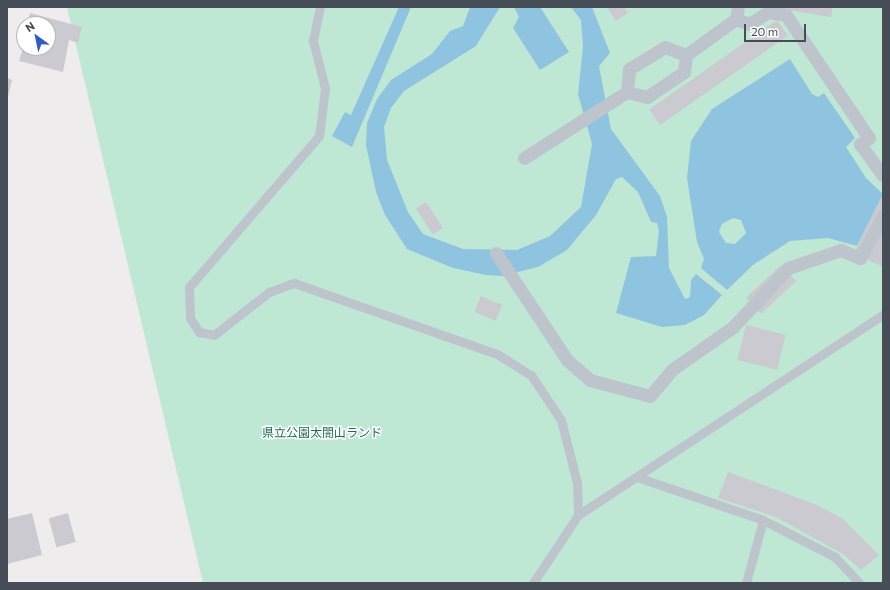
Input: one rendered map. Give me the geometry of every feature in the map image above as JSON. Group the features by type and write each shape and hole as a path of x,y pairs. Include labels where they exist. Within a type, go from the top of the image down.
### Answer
{"street":[{"path":"524,158 627,92 647,97 684,72 686,55 737,13 749,24 768,12 786,15 869,138 860,144 883,176"},
{"path":"627,92 629,69 665,47 686,55"},
{"path":"496,253 567,360 590,380 650,396 673,370 733,327 788,268 841,250 860,258 883,216"}],"lane":[{"path":"320,7 313,41 325,88 319,136 189,287 190,318 199,332 214,335 269,292 294,283 497,354 531,375 561,420 577,483 578,516"},
{"path":"533,583 541,579 578,516 883,315"},
{"path":"637,477 764,520 835,557 859,583"},
{"path":"746,583 764,520"}],"green space":[{"name":"県立公園太閤山ランド","path":"67,7 883,7 883,583 203,583"}],"water":[{"path":"399,7 411,7 352,147 332,136 345,112 351,115"},
{"path":"470,7 500,7 476,46 404,91 391,108 384,127 387,160 408,212 423,234 463,249 517,250 550,236 581,207 592,144 578,94 583,46 581,20 571,7 592,7 610,53 599,66 611,129 660,196 667,217 669,268 685,299 690,297 691,280 696,274 722,295 704,315 685,325 662,327 616,313 631,257 656,256 659,231 657,223 651,222 638,192 622,177 616,179 596,215 567,250 538,267 502,276 486,275 453,268 407,249 385,215 376,192 366,145 367,123 377,99 391,80 432,54 450,31 463,26"},
{"path":"514,7 540,7 569,52 540,70 513,28 519,17"},
{"path":"790,59 812,94 818,97 824,93 855,138 846,147 866,178 883,194 857,246 828,238 790,241 753,265 727,290 701,268 704,259 697,242 687,178 691,141 712,109","holes":["733,218 741,220 746,233 735,244 726,243 719,232 722,224"]}],"building":[{"path":"607,7 624,7 628,13 616,21"},
{"path":"768,7 833,7 831,17"},
{"path":"30,13 41,16 29,16"},
{"path":"56,20 82,27 78,43 69,40 63,72 19,61 21,56 56,56"},
{"path":"777,20 788,36 660,125 649,109"},
{"path":"7,78 12,80 8,97 7,96"},
{"path":"883,194 883,267 854,253"},
{"path":"426,202 443,228 433,235 416,209"},
{"path":"781,265 796,281 761,314 746,298"},
{"path":"481,296 502,305 496,321 474,312"},
{"path":"746,325 786,335 777,370 737,360"},
{"path":"728,472 817,505 843,519 879,555 861,570 843,554 776,517 718,498"},
{"path":"32,513 42,555 7,564 7,519"},
{"path":"68,513 76,542 56,547 49,518"}]}
